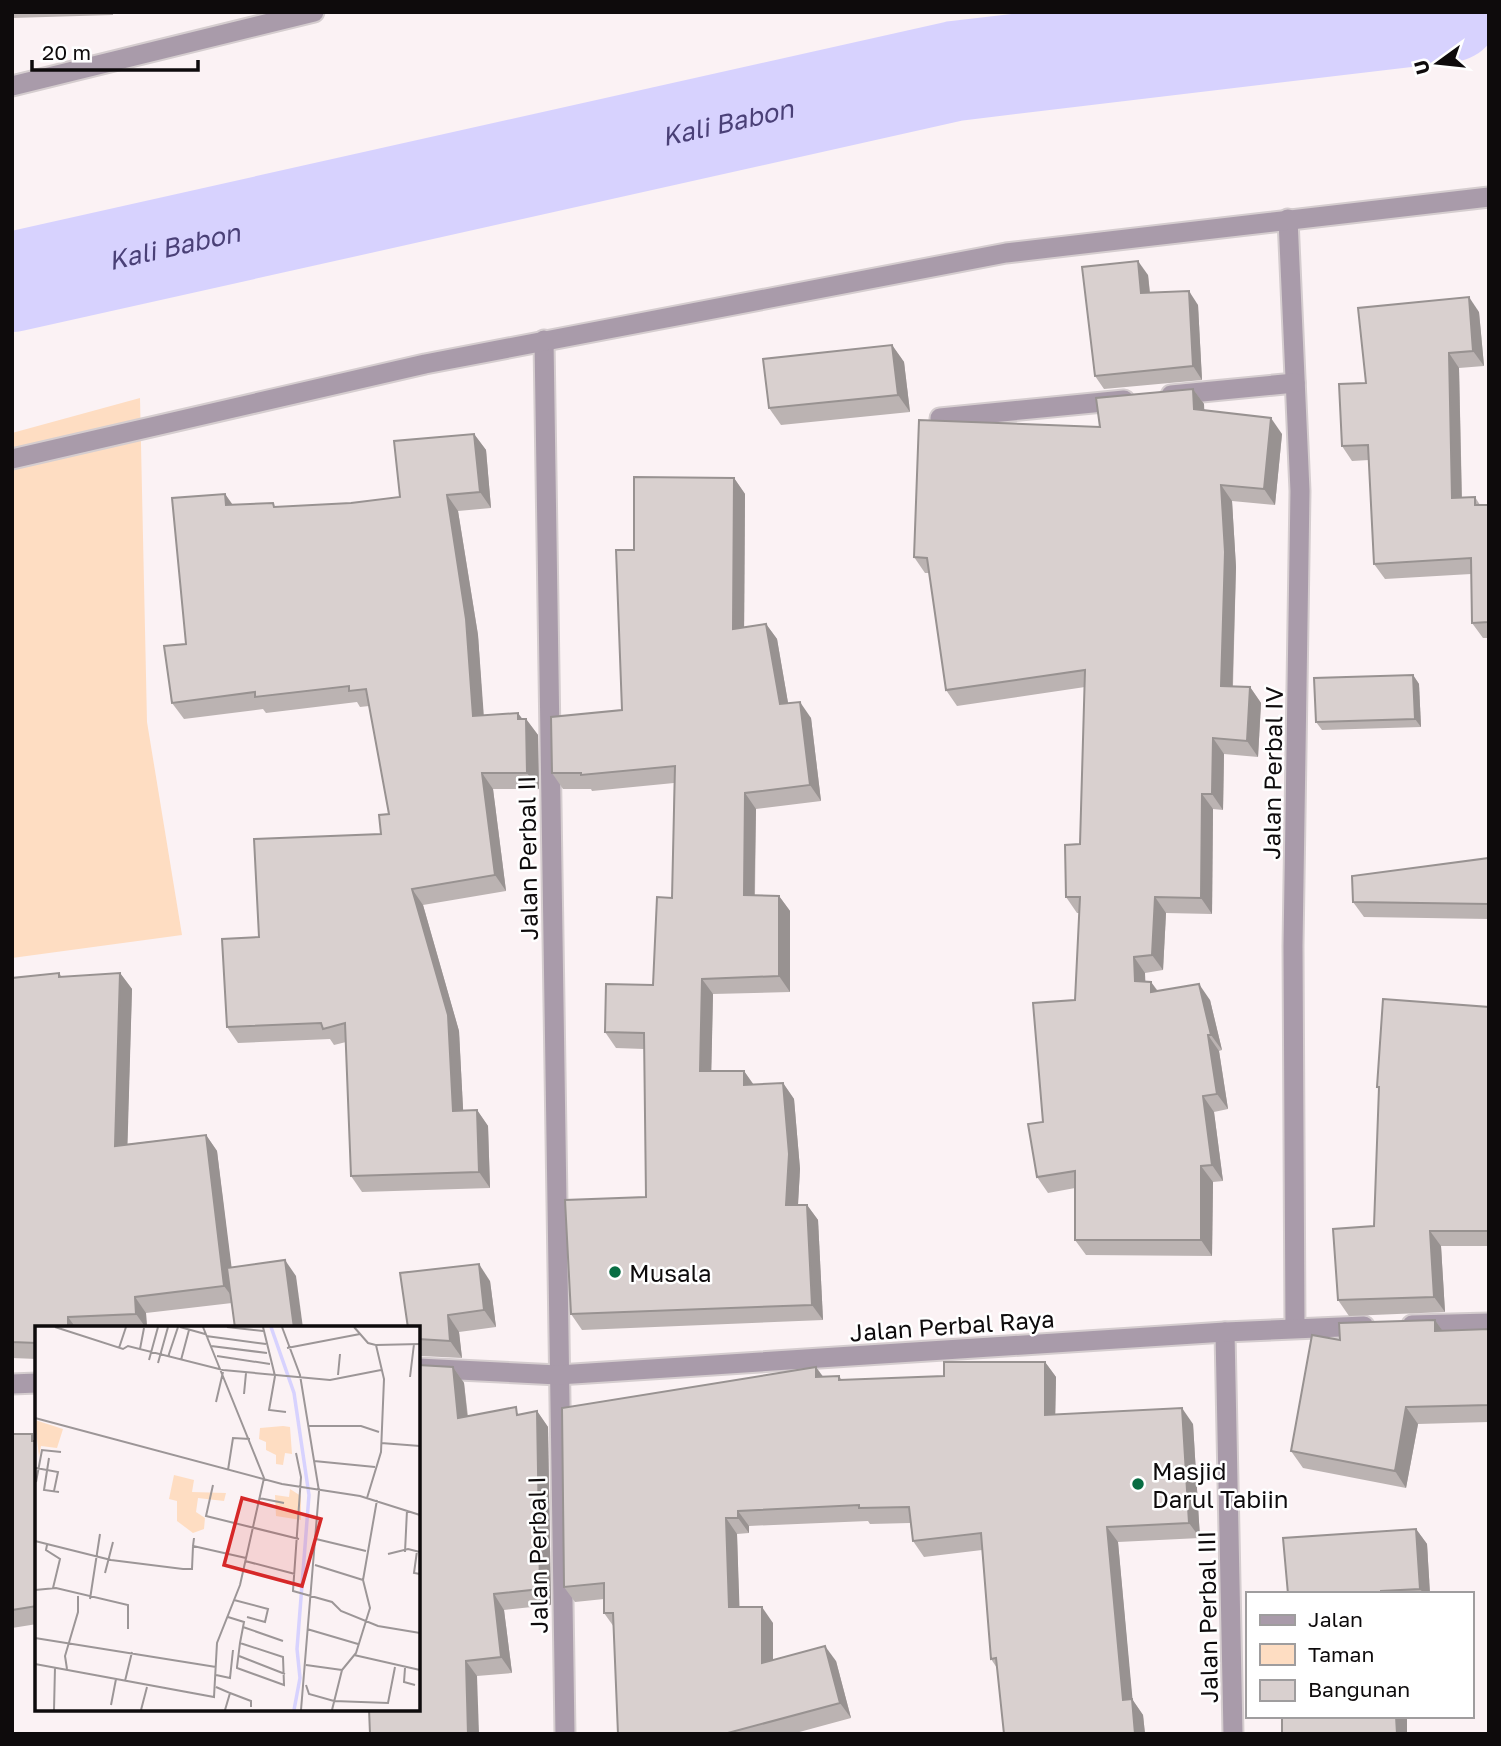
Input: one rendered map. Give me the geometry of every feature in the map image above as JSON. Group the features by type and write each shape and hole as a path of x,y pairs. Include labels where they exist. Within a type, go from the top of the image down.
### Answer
{"street":[{"path":"12,86 314,12"},
{"path":"12,459 544,340 1006,253 1489,197"},
{"name":"Jalan Perbal IV","path":"1288,219 1300,491 1293,946 1294,1328"},
{"name":"Jalan Perbal II","path":"544,340 558,1375"},
{"path":"940,418 1295,383"},
{"name":"Jalan Perbal Raya","path":"420,1368 558,1375 1294,1328 1489,1323"},
{"name":"Jalan Perbal III","path":"1225,1332 1233,1734"},
{"name":"Jalan Perbal I","path":"558,1375 565,1734"},
{"path":"12,1384 35,1383"}],"green space":[{"path":"140,398 147,722 182,935 12,958 12,433"}],"building":[{"path":"1138,261 1141,293 1189,291 1193,366 1095,376 1082,267"},
{"path":"1469,297 1473,351 1449,353 1452,498 1475,497 1475,505 1489,505 1489,622 1472,623 1471,558 1374,564 1368,445 1342,446 1339,384 1366,383 1358,308"},
{"path":"892,345 898,395 769,408 763,359"},
{"path":"1193,389 1194,409 1271,418 1264,489 1221,485 1225,552 1221,686 1250,687 1247,741 1213,738 1212,794 1202,794 1201,898 1155,897 1152,955 1134,957 1135,981 1151,982 1151,992 1199,984 1211,1035 1208,1035 1217,1094 1203,1096 1212,1165 1201,1166 1201,1240 1075,1240 1075,1171 1037,1177 1028,1124 1043,1122 1033,1003 1075,1000 1080,897 1066,897 1065,845 1080,844 1085,670 946,690 927,558 914,557 919,420 1100,427 1096,398"},
{"path":"474,434 480,492 447,495 466,619 473,716 518,713 518,719 526,719 527,773 482,773 495,875 412,889 448,1015 453,1111 477,1110 479,1172 351,1176 345,1023 323,1029 321,1023 227,1027 222,939 259,937 254,839 381,834 379,815 389,814 366,689 349,691 349,686 255,697 255,692 172,703 164,646 186,644 172,498 225,494 226,505 273,503 274,507 351,503 400,497 394,441"},
{"path":"634,477 734,478 733,629 766,624 780,704 800,702 810,785 745,793 744,895 779,896 779,976 702,979 700,1071 744,1071 744,1085 783,1083 789,1154 786,1205 807,1205 812,1305 571,1314 565,1200 646,1197 644,1033 605,1032 606,984 653,985 657,897 672,898 675,766 581,775 552,773 551,717 622,710 616,550 634,550"},
{"path":"1413,675 1415,719 1316,722 1314,678"},
{"path":"1489,858 1489,904 1353,902 1352,876"},
{"path":"59,973 59,977 120,973 115,1146 206,1135 224,1286 135,1297 136,1314 68,1317 68,1326 35,1326 35,1343 12,1342 12,978"},
{"path":"1383,999 1489,1007 1489,1231 1430,1231 1434,1297 1338,1300 1333,1229 1374,1226 1377,1087"},
{"path":"285,1260 294,1326 235,1326 227,1268"},
{"path":"479,1264 484,1310 448,1315 450,1341 420,1339 420,1326 408,1326 400,1273"},
{"path":"1435,1320 1435,1331 1489,1329 1489,1405 1406,1407 1395,1471 1291,1451 1312,1335 1340,1340 1339,1323"},
{"path":"944,1362 1045,1362 1045,1415 1182,1408 1189,1523 1107,1527 1123,1700 1132,1699 1135,1734 1004,1734 996,1658 991,1659 981,1533 913,1541 909,1507 859,1508 859,1505 738,1511 738,1518 726,1518 729,1607 762,1607 762,1663 825,1646 840,1703 724,1734 618,1734 613,1613 604,1613 604,1583 564,1587 562,1408 816,1367 816,1377 839,1376 839,1380 944,1376"},
{"path":"420,1365 453,1367 458,1418 516,1407 517,1415 537,1411 540,1589 494,1594 501,1657 466,1661 468,1734 370,1734 369,1711 420,1711"},
{"path":"12,1434 32,1434 32,1441 35,1441 35,1606 12,1610"},
{"path":"1416,1529 1420,1589 1381,1592 1288,1592 1283,1538"},
{"path":"1282,1718 1396,1718 1397,1734 1282,1734"}],"waterway":[{"name":"Kali Babon","path":"12,282 955,71 1450,12"}],"place":[{"name":"Musala","path":"615,1272"},
{"name":"Masjid Darul Tabiin","path":"1138,1484"}]}
